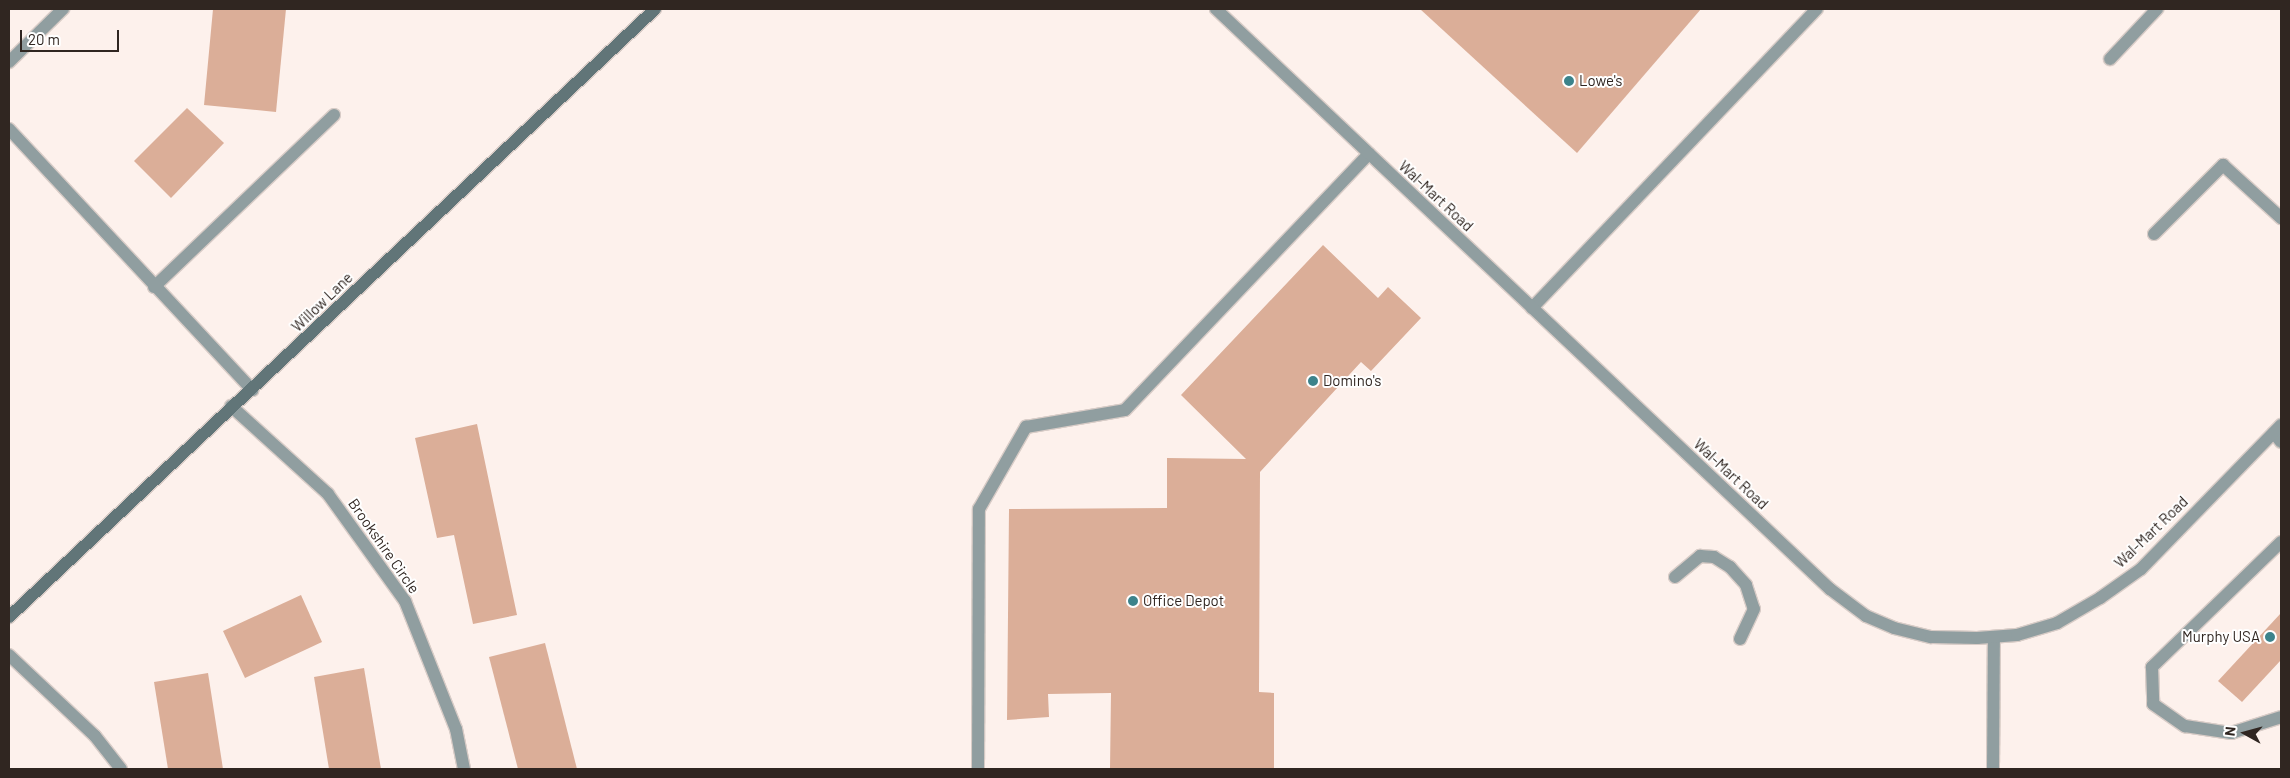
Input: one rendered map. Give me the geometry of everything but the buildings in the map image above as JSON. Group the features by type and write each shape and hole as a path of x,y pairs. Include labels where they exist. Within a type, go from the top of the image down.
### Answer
{"street":[{"path":"9,62 63,9"},
{"name":"Willow Lane","path":"9,616 656,9"},
{"name":"Wal-Mart Road","path":"1216,9 1830,590 1866,616 1894,628 1932,637 1994,637 2017,635 2057,623 2100,598 2141,569 2279,434"},
{"path":"1532,308 1817,9"},
{"path":"2110,59 2157,9"},
{"path":"154,287 334,115"},
{"path":"9,129 154,287 252,390"},
{"path":"978,769 979,508 1026,427 1125,410 1369,154"},
{"path":"2154,234 2223,165 2281,218"},
{"name":"Brookshire Circle","path":"231,406 328,494 405,601 456,729 464,769"},
{"path":"2281,542 2152,667 2153,704 2185,726 2231,733 2281,717"},
{"path":"1675,577 1700,556 1714,557 1730,566 1746,585 1754,609 1740,639"},
{"path":"1993,769 1994,637"},
{"path":"9,655 95,736 122,769"}],"place":[{"name":"Lowe's","path":"1569,81"},
{"name":"Domino's","path":"1313,381"},
{"name":"Office Depot","path":"1133,601"},
{"name":"Murphy USA","path":"2270,637"}]}
